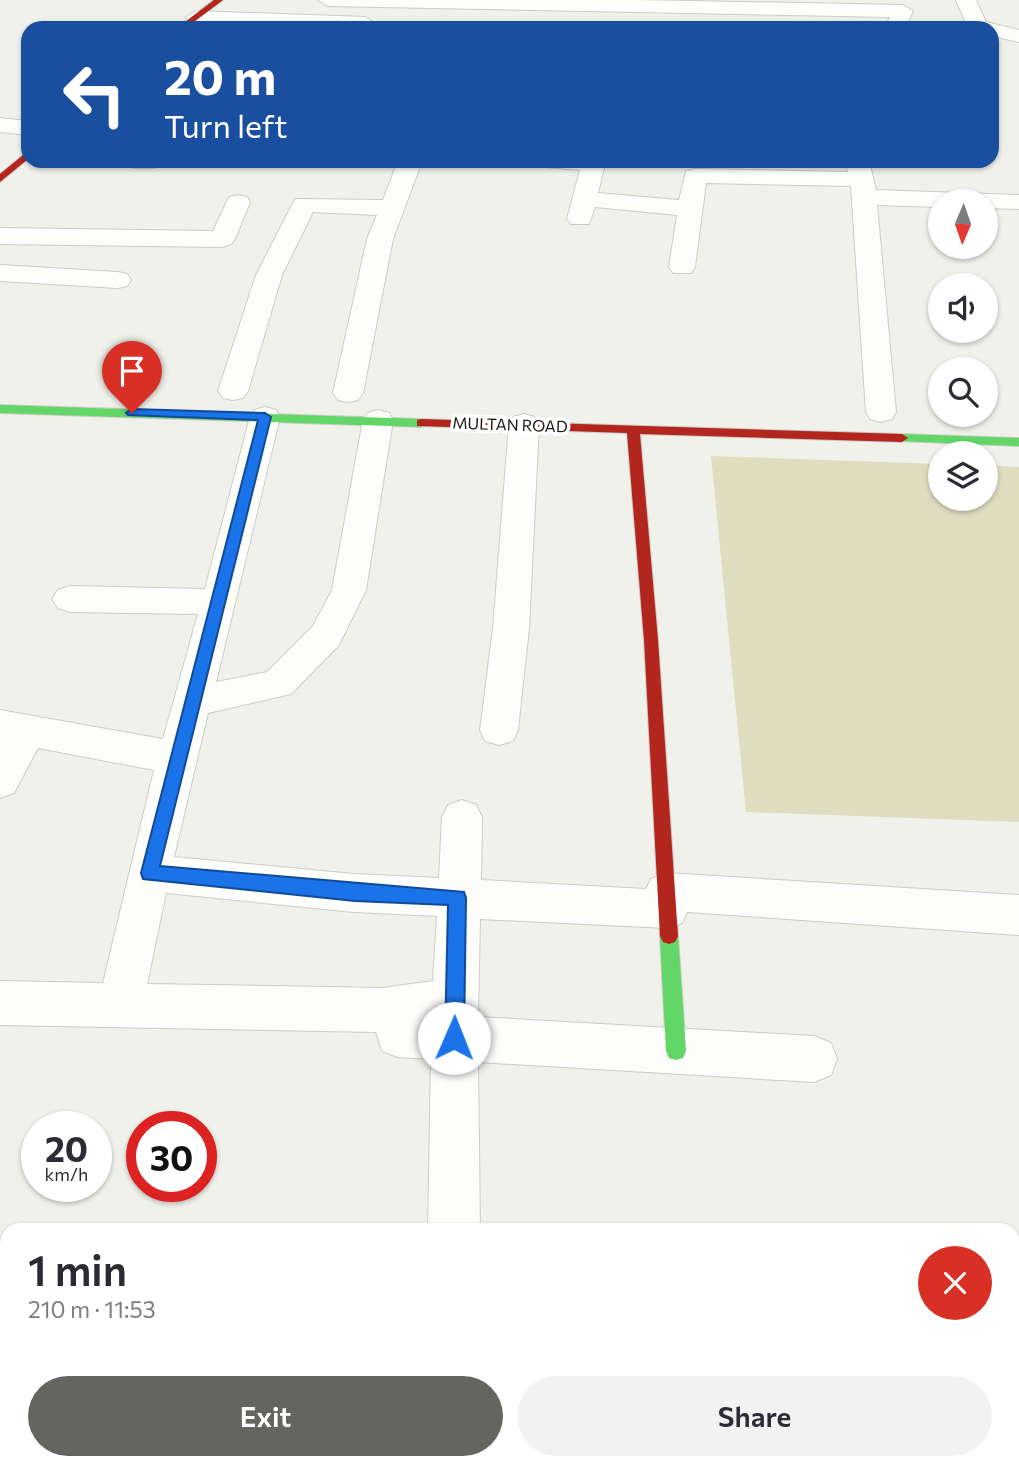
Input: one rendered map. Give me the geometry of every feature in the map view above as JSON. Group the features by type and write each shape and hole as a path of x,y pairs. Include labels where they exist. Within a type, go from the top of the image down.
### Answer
{"main road":[{"path":"189,21 219,0"},
{"path":"0,179 21,161"},
{"name":"MULTAN ROAD","path":"0,409 241,397 355,400 524,424 1019,442"},
{"path":"633,428 651,640 676,1051"}],"street":[{"path":"328,0 832,4 903,12 898,21"},
{"path":"965,0 975,21"},
{"path":"440,21 451,9 466,1"},
{"path":"590,21 598,3"},
{"path":"999,32 1019,36"},
{"path":"0,125 21,127"},
{"path":"192,702 278,684 326,635 349,590 355,400 380,239 407,168"},
{"path":"592,168 583,209 691,209"},
{"path":"682,267 695,176 861,179 1019,202"},
{"path":"861,179 880,412"},
{"path":"0,236 222,239 238,202"},
{"path":"120,1006 177,758 219,602 241,397 269,275 304,204 393,208"},
{"path":"0,273 118,280"},
{"path":"499,730 511,628 524,424"},
{"path":"70,599 219,602"},
{"path":"0,781 14,728 177,758"},
{"path":"454,1223 454,1018 462,817"},
{"path":"150,873 355,893 457,898 666,900 1019,915"},
{"path":"0,1003 382,1010 676,1051 814,1059"},
{"path":"398,1035 454,1018"}],"shaded area":[{"path":"711,456 928,464 928,511 998,511 998,466 1019,467 1019,822 746,812"}],"traffic: fast":[{"path":"0,409 421,423"},
{"path":"902,438 1019,442"},
{"path":"669,936 676,1051"}],"traffic: jam":[{"path":"190,21 219,0"},
{"path":"0,179 21,160"},
{"path":"421,423 902,438"},
{"path":"633,428 651,640 669,936"}],"route":[{"path":"132,413 265,417 165,804 150,873 355,893 457,898 454,1038"}]}
